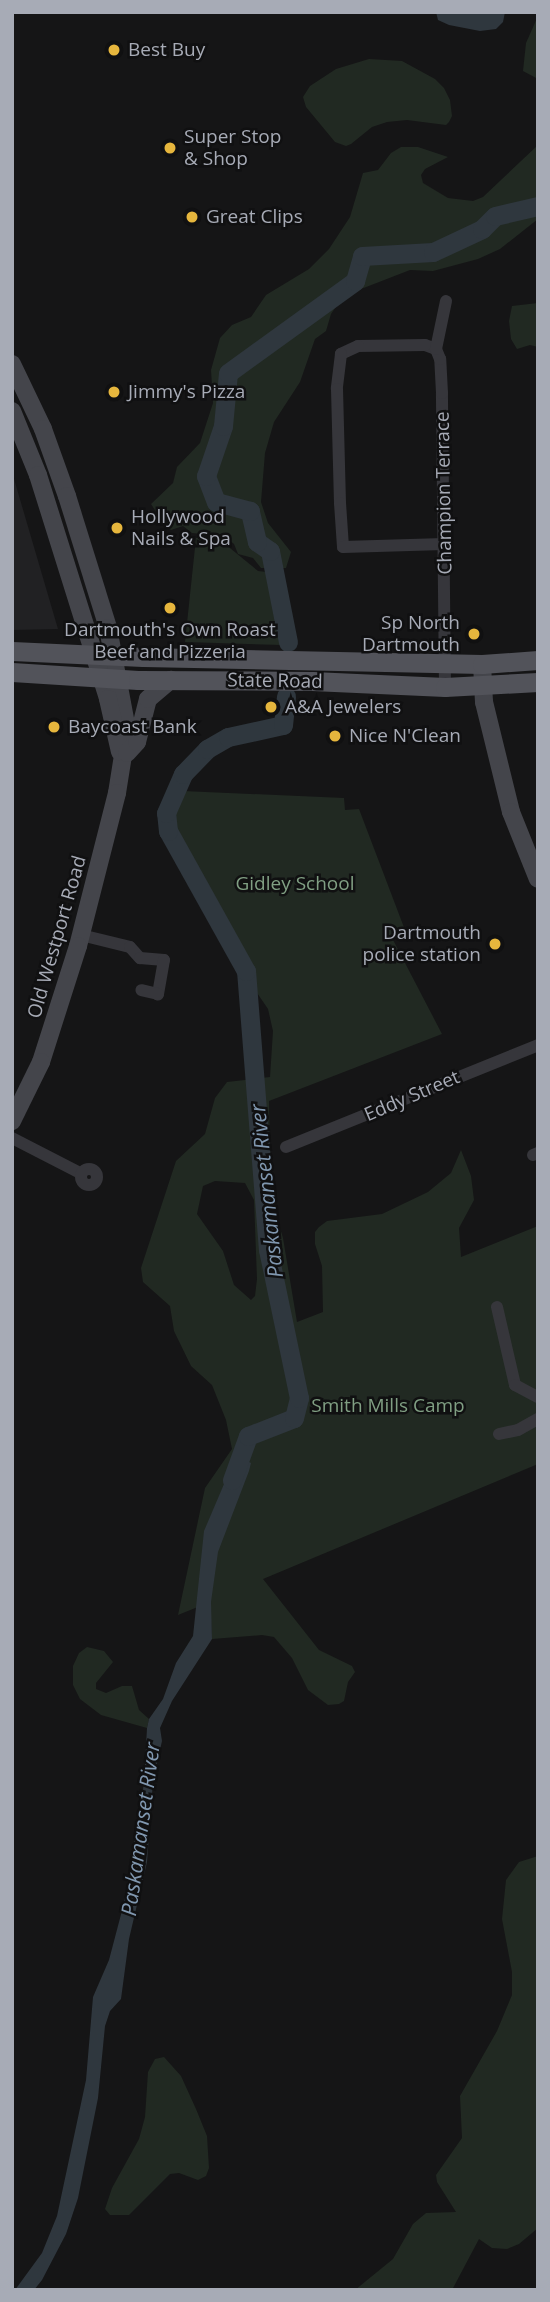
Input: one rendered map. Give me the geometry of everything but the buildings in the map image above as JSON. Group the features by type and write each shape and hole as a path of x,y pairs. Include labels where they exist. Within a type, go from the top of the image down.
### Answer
{"main road":[{"path":"12,364 53,457 115,656 111,678"},
{"path":"12,411 34,463 94,655 111,678"},
{"name":"State Road","path":"12,650 115,656 482,664 538,660"},
{"path":"482,664 482,687 511,812 538,879"},
{"name":"State Road","path":"12,673 445,687 538,682"},
{"name":"Old Westport Road","path":"12,1121 44,1053 81,935 117,793 122,759 111,678"},
{"path":"122,759 137,742 148,699 171,680"}],"street":[{"name":"Champion Terrace","path":"445,687 440,359 436,349 446,302"},
{"path":"436,349 425,345 358,346 343,352 339,358 337,389 343,548 444,544"},
{"path":"81,935 130,947 140,958 164,960 158,994 141,990"},
{"name":"Eddy Street","path":"286,1147 538,1045"},
{"path":"12,1138 80,1173"},
{"path":"497,1307 515,1385 538,1397"},
{"path":"499,1434 519,1430 538,1419"}],"shaded area":[{"path":"12,472 58,629 12,630"}],"green space":[{"path":"538,16 538,79 523,71 526,43"},
{"path":"369,59 402,61 435,79 450,100 452,116 449,122 446,125 407,120 387,122 372,127 346,146 335,142 306,107 303,97 310,86 336,69"},
{"path":"538,145 538,219 500,249 478,259 433,271 410,270 343,296 331,314 326,331 315,339 300,382 274,422 265,453 261,502 268,523 291,552 286,568 261,568 253,558 238,554 234,544 224,536 192,533 183,526 171,530 164,524 151,504 173,483 177,467 200,443 213,403 211,370 220,338 232,325 251,317 266,295 309,269 329,249 350,217 363,173 378,170 391,153 401,147 418,147 448,157 425,169 421,175 423,183 448,198 473,201 483,197"},
{"path":"538,303 538,347 530,345 517,349 511,339 509,321 512,306"},
{"path":"203,537 225,544 258,571 275,573 271,580 282,645 185,642 196,538"},
{"path":"183,791 344,798 345,810 359,809 405,930 391,936 442,1034 269,1101 270,1150 277,1218 283,1238 297,1322 323,1312 322,1266 315,1244 315,1232 319,1227 327,1221 382,1214 428,1192 451,1173 461,1150 471,1176 474,1200 459,1228 461,1257 538,1226 538,1464 263,1579 319,1650 352,1666 355,1672 348,1682 344,1701 339,1704 328,1705 308,1690 292,1658 274,1637 262,1635 212,1639 210,1602 178,1615 205,1488 232,1449 226,1420 212,1385 191,1366 174,1331 170,1306 143,1282 141,1268 176,1161 205,1134 215,1098 227,1082 270,1077 273,1031 268,1009 242,971 172,823 172,813","holes":["215,1181 245,1183 254,1200 257,1279 255,1296 251,1300 234,1285 223,1251 197,1214 203,1186"]},
{"path":"87,1647 104,1651 113,1662 96,1683 96,1689 106,1693 122,1686 132,1686 139,1710 149,1719 147,1728 101,1715 80,1699 73,1685 73,1666 79,1653"},
{"path":"538,1856 538,2228 519,2244 507,2249 492,2248 479,2239 452,2290 355,2290 393,2259 413,2224 426,2213 456,2212 437,2182 436,2175 462,2138 460,2096 497,2031 512,1995 512,1972 502,1919 506,1880 519,1862"},
{"path":"164,2057 181,2076 207,2136 209,2168 206,2176 198,2180 179,2173 170,2174 129,2215 110,2215 105,2209 112,2188 139,2139 145,2117 148,2072 155,2059"}],"water":[{"path":"436,12 505,12 503,22 496,29 480,31 449,25 438,20"},
{"path":"233,1454 251,1463 218,1552 211,1602 212,1639 172,1701 160,1728 162,1741 153,1781 147,1862 129,1939 121,1999 110,2011 105,2026 98,2098 78,2198 66,2234 42,2280 34,2290 15,2290 42,2253 57,2216 86,2080 93,1997 109,1960 124,1903 144,1783 149,1719 163,1699 176,1663 193,1636 204,1531 230,1470"}],"waterway":[{"name":"Paskamanset River","path":"288,642 270,551 257,542 250,511 216,502 206,476 223,426 228,373 355,281 362,256 433,252 482,229 495,216 538,206"},
{"name":"Paskamanset River","path":"232,1480 248,1436 294,1418 299,1398 268,1250 246,971 168,831 166,813 183,774 207,749 228,737 283,725 286,696"}],"place":[{"name":"Best Buy","path":"114,50"},
{"name":"Super Stop & Shop","path":"170,148"},
{"name":"Great Clips","path":"192,217"},
{"name":"Jimmy's Pizza","path":"114,392"},
{"name":"Hollywood Nails & Spa","path":"117,528"},
{"name":"Dartmouth's Own Roast Beef and Pizzeria","path":"170,608"},
{"name":"Sp North Dartmouth","path":"474,634"},
{"name":"A&A Jewelers","path":"271,707"},
{"name":"Baycoast Bank","path":"54,727"},
{"name":"Nice N'Clean","path":"335,736"},
{"name":"Dartmouth police station","path":"495,944"}],"park label":[{"name":"Gidley School","path":"295,884"},
{"name":"Smith Mills Camp","path":"388,1406"}]}
